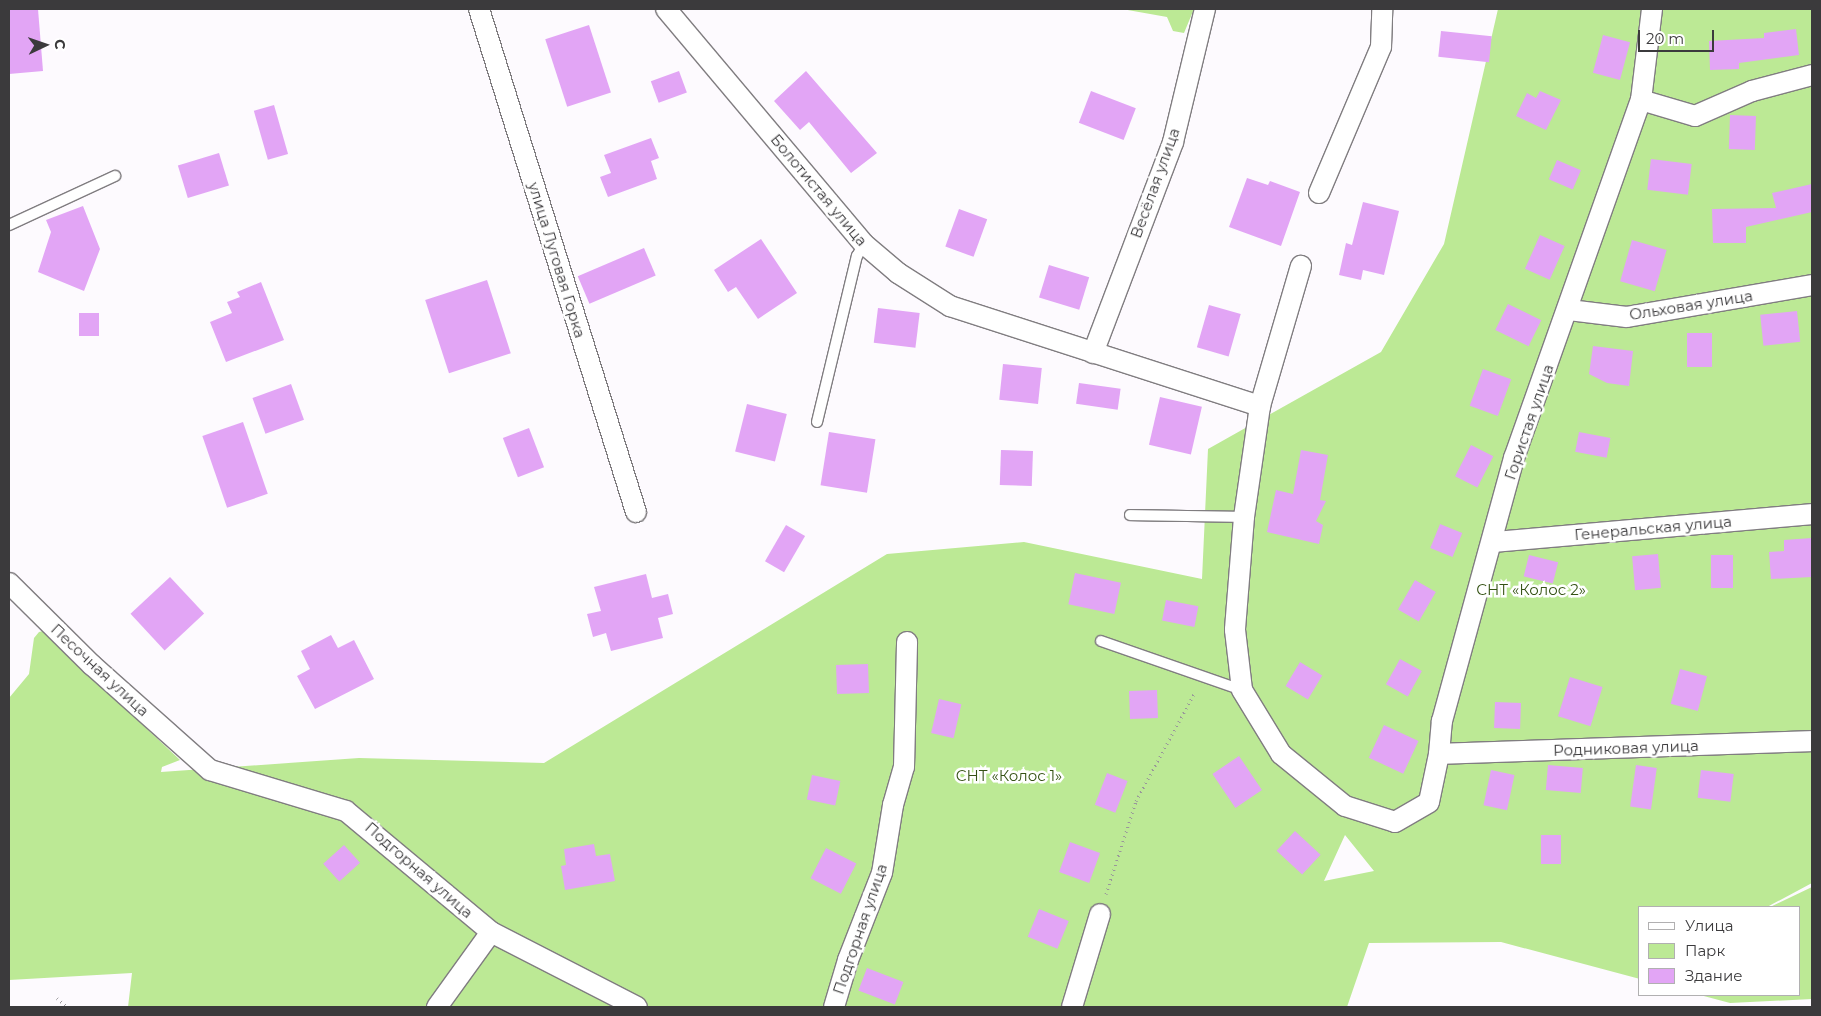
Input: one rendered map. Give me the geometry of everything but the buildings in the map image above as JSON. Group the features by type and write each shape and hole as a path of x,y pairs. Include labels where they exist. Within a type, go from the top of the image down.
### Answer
{"street":[{"name":"улица Луговая Горка","path":"479,9 636,512"},
{"name":"Болотистая улица","path":"666,9 864,244 898,273 950,306 1260,406"},
{"name":"Весёлая улица","path":"1093,353 1173,142 1205,9"},
{"path":"1319,193 1381,47 1382,9"},
{"name":"Гористая улица","path":"1242,690 1281,754 1345,806 1395,822 1429,802 1439,754 1442,721 1494,542 1514,458 1569,310 1641,100 1652,9"},
{"path":"1641,100 1695,116 1752,91 1812,75"},
{"path":"1242,690 1235,630 1244,517 1260,406 1301,266"},
{"name":"Ольховая улица","path":"1569,310 1627,317 1812,285"},
{"name":"Генеральская улица","path":"1494,542 1812,514"},
{"name":"Песочная улица","path":"9,583 192,756"},
{"name":"Подгорная улица","path":"834,1007 848,960 882,873 893,806 904,767 906,642"},
{"name":"Родниковая улица","path":"1439,754 1812,741"},
{"name":"Подгорная улица","path":"192,756 210,770 228,778 346,811 361,820 491,932 637,1007"},
{"path":"1072,1007 1100,914"},
{"path":"436,1007 491,932"}],"lane":[{"path":"9,225 114,176"},
{"path":"817,422 857,256 864,244"},
{"path":"1130,515 1244,517"},
{"path":"1101,641 1242,690"}],"path":[{"path":"1100,914 1136,801 1203,676"},
{"path":"57,998 68,1007"}],"green space":[{"path":"1122,9 1194,9 1184,33 1173,31 1167,17"},
{"path":"1498,9 1812,9 1812,883 1769,906 1638,906 1638,978 1501,942 1369,943 1347,1007 128,1007 132,973 9,980 9,698 29,674 34,638 39,632 43,631 180,760 162,767 161,772 359,758 544,763 887,554 1024,542 1202,579 1208,449 1381,352 1444,244","holes":["1345,835 1374,871 1324,881"]},
{"path":"1812,887 1812,999 1730,1003 1704,996 1801,996 1801,906 1772,906"}],"park label":[{"name":"СНТ «Колос 2»","path":"1531,590"},
{"name":"СНТ «Колос 1»","path":"1009,776"}]}
